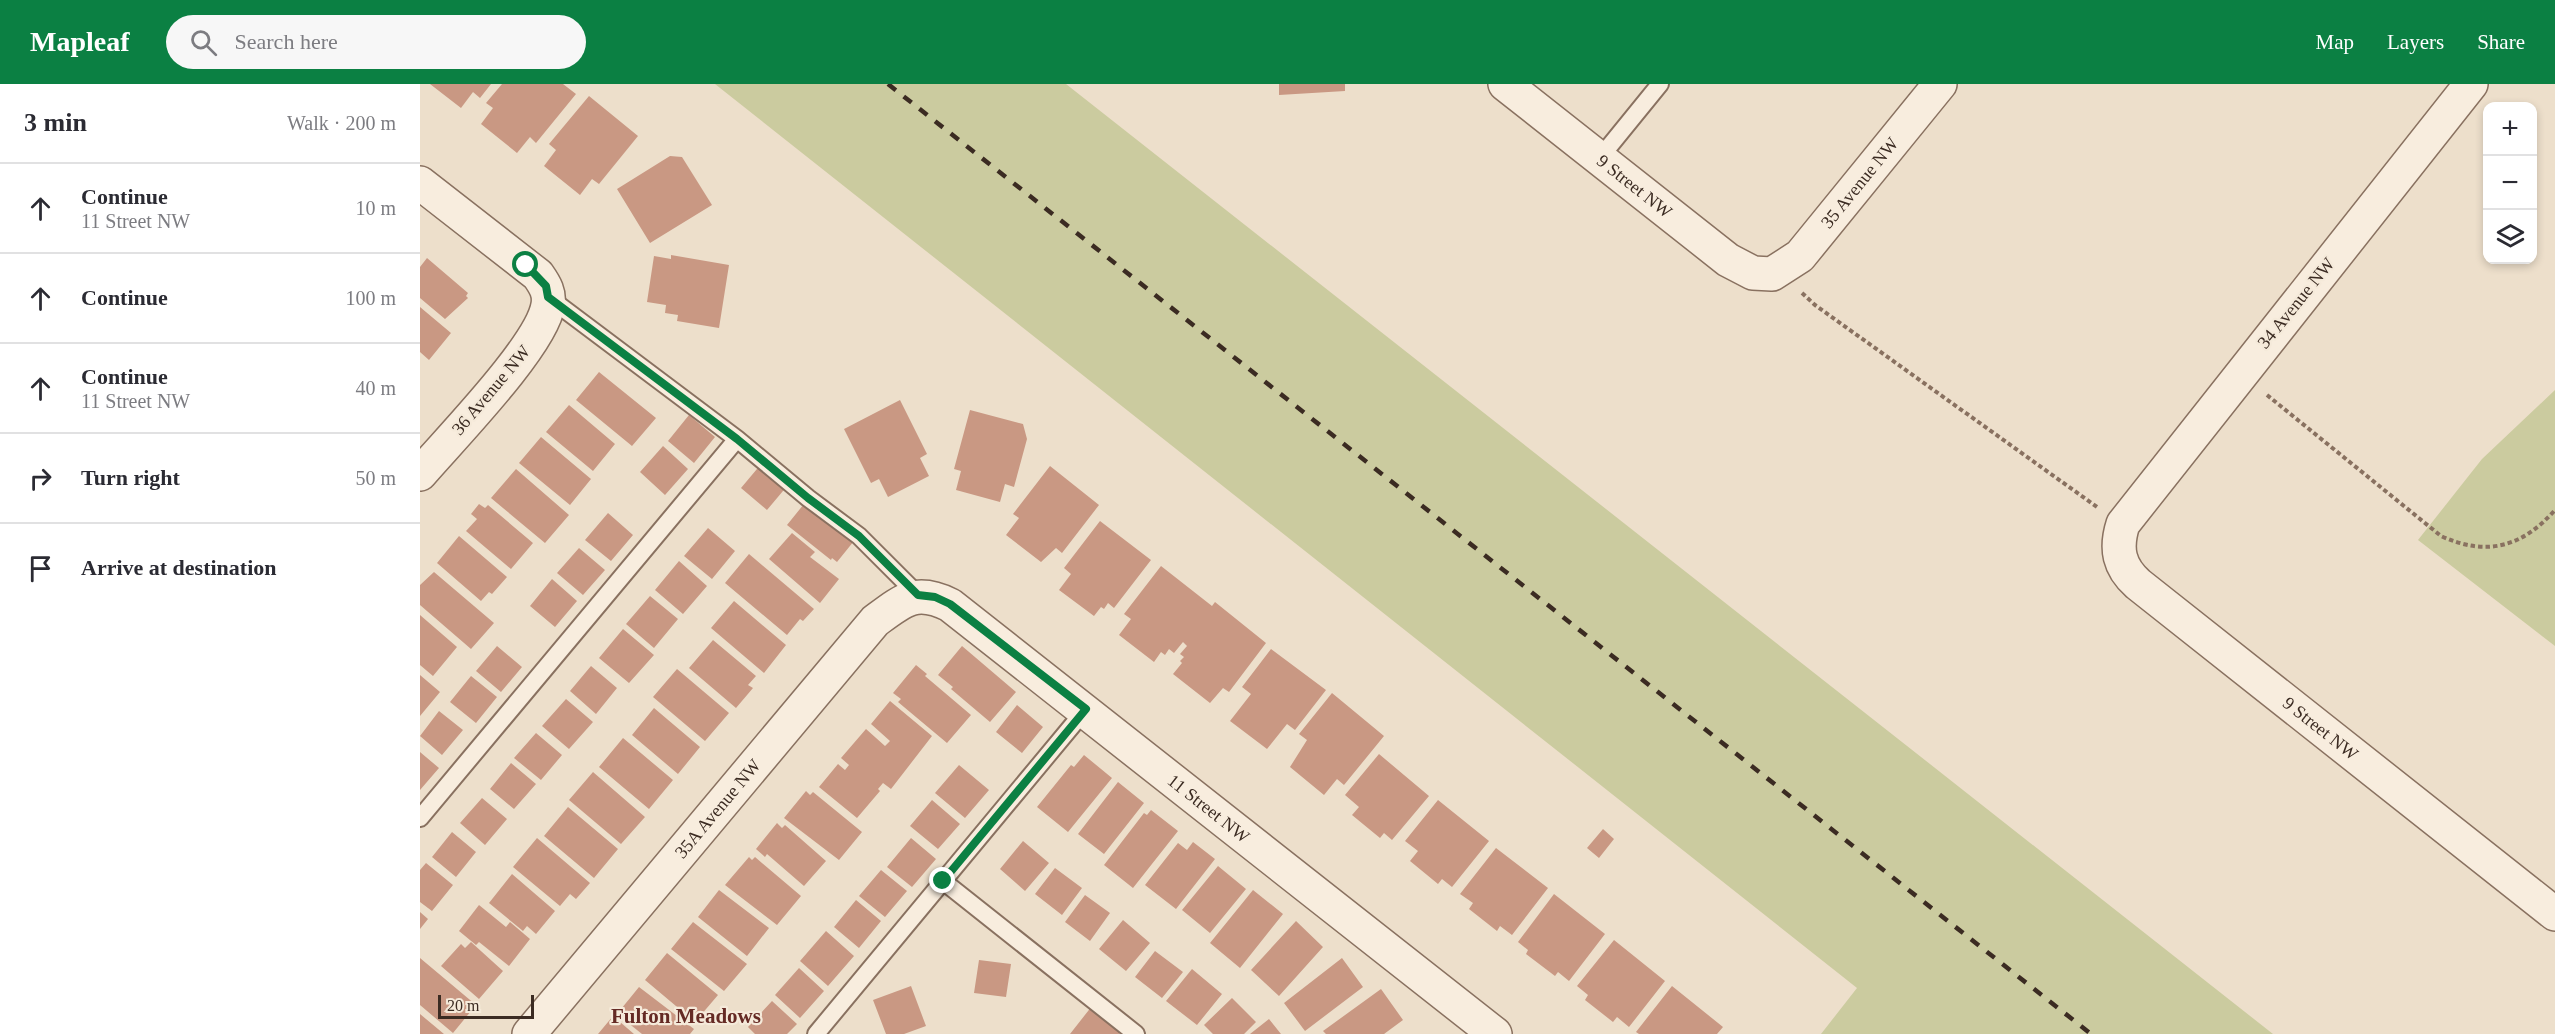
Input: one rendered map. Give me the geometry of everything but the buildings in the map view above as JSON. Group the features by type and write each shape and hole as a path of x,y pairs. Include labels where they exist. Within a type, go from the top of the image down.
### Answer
{"street":[{"name":"9 Street NW","path":"1504,84 1728,260 1753,273 1779,270"},
{"name":"35 Avenue NW","path":"1779,270 1813,243 1940,84"},
{"name":"34 Avenue NW","path":"2123,524 2471,84"},
{"path":"420,183 538,275 546,286 548,297"},
{"name":"36 Avenue NW","path":"420,474 531,344 548,307 548,297"},
{"name":"9 Street NW","path":"2123,524 2118,552 2129,576 2555,914"},
{"name":"11 Street NW","path":"918,595 935,597 950,604 1086,709 1495,1034"},
{"name":"35A Avenue NW","path":"529,1034 875,621 903,601 918,595"}],"lane":[{"path":"1599,159 1660,84"},
{"path":"548,297 737,439 808,498 859,536 918,595"},
{"path":"420,818 737,439"},
{"path":"816,1034 1086,709"},
{"path":"943,881 1136,1034"}],"path":[{"path":"1779,270 1815,305 2123,524"},
{"path":"2267,395 2441,536 2464,546 2496,546 2519,540 2541,525 2555,510"}],"green space":[{"path":"715,84 1066,84 2273,1034 1821,1034 1857,988"},
{"path":"2555,390 2555,646 2418,540 2482,459"}],"railway":[{"path":"888,84 2091,1034"}],"district":[{"name":"Fulton Meadows","path":"686,1016"}],"route":[{"path":"526,265 546,286 548,297 591,327 737,439 808,498 859,536 918,595 935,597 950,604 1086,709 943,881"}]}
